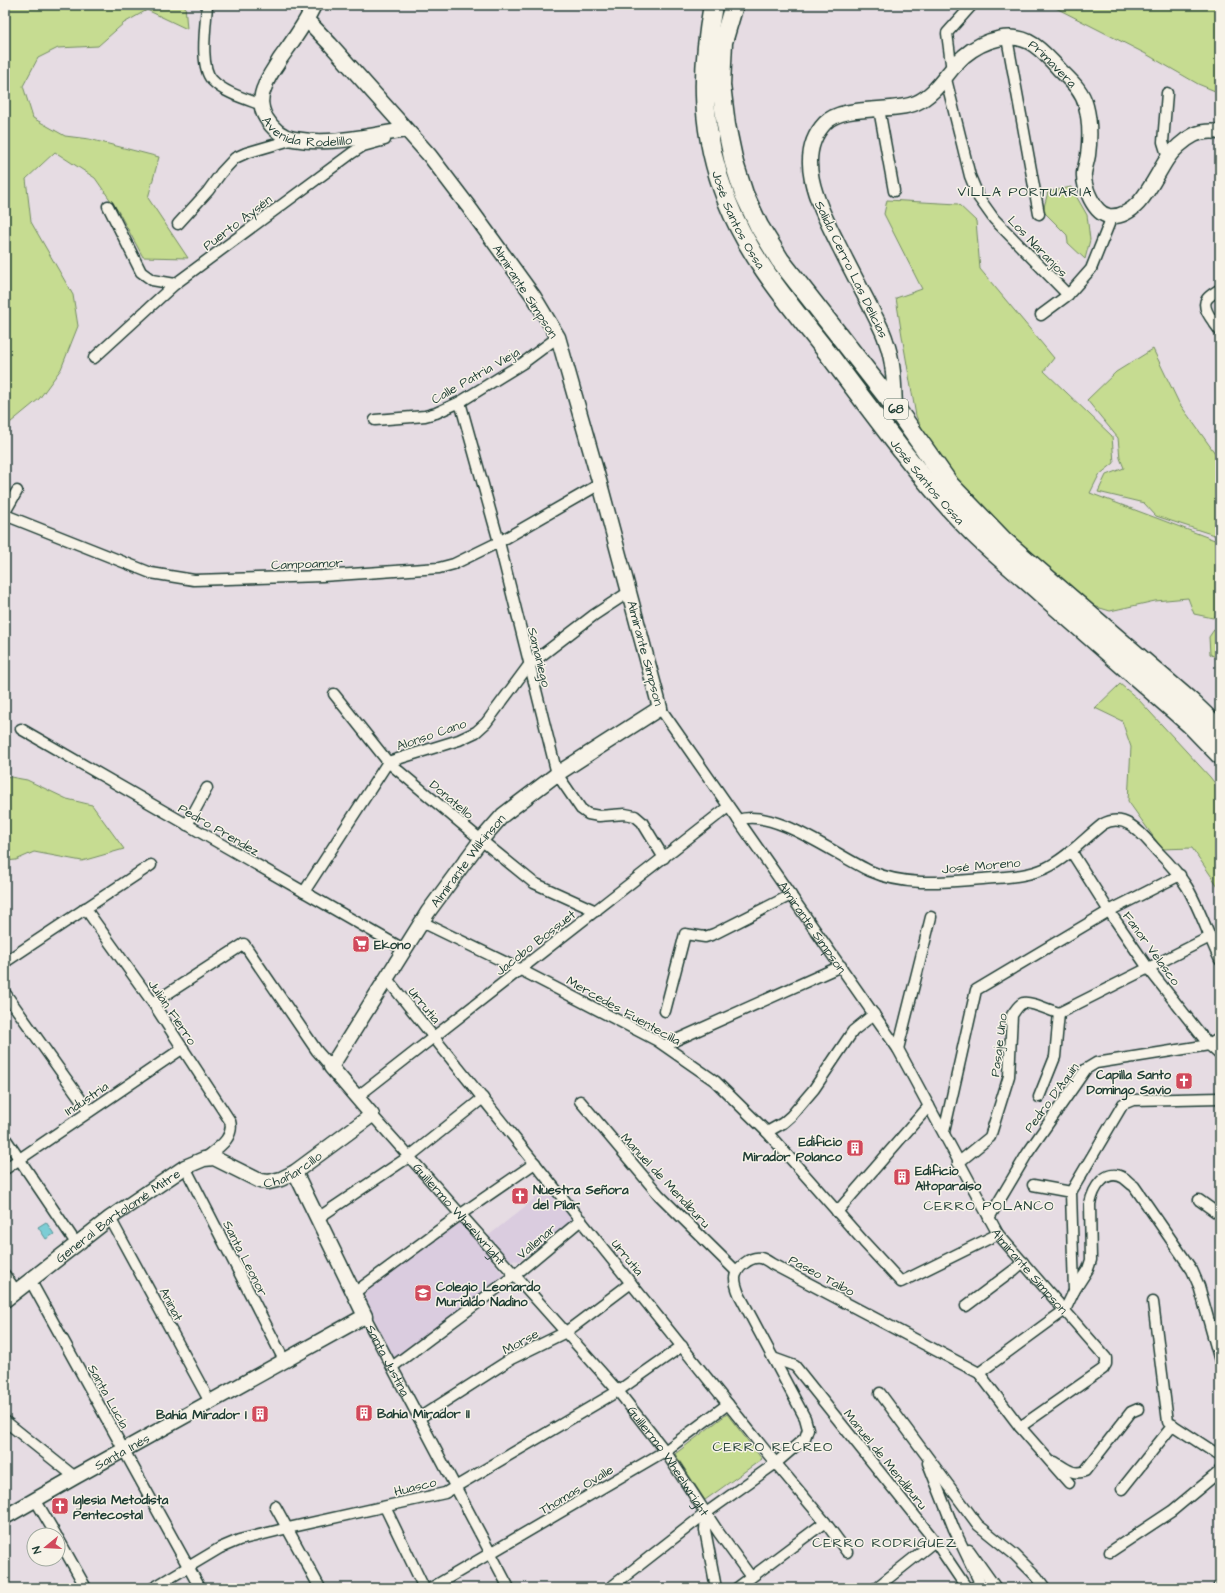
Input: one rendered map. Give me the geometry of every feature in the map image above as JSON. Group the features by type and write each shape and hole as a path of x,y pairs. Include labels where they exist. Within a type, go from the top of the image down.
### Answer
{"highway":[{"name":"José Santos Ossa","path":"713,5 707,36 704,86 707,127 716,168 727,201 742,235 765,272 921,474 974,534 1190,724 1220,754"},
{"name":"José Santos Ossa","path":"734,5 723,42 721,85 726,125 734,163 744,194 758,226 780,260 895,407 950,485 1004,541 1192,703 1220,730"}],"street":[{"path":"207,5 205,61 207,71 212,80 230,92 262,105"},
{"name":"Avenida Rodelillo","path":"314,5 307,20 264,86 262,105 264,114 272,126 279,132 294,139 330,141 409,133"},
{"name":"Los Naranjos","path":"972,5 947,34 949,75 970,176 979,198 994,219 1068,295"},
{"name":"Almirante Simpson","path":"307,20 430,156 534,297 558,337 600,484 660,708 898,1049 944,1132 958,1163 998,1234 1106,1358 1106,1364 1103,1369 1020,1427"},
{"path":"1007,38 1039,214"},
{"name":"Primavera","path":"812,179 811,150 817,136 826,122 842,114 900,107 916,103 929,95 949,75 964,56 986,41 1020,38 1033,44 1077,86 1085,104 1089,125 1088,155 1084,174 1089,196 1099,212 1110,216"},
{"path":"1166,93 1163,142 1168,158"},
{"path":"879,109 894,191"},
{"path":"1041,315 1068,295 1092,269 1109,224 1110,216 1126,213 1145,197 1168,158 1181,144 1194,135 1206,131 1220,132"},
{"name":"Puerto Aysén","path":"94,358 175,284 363,146 409,133"},
{"path":"178,224 235,158 246,153 294,139"},
{"name":"Salida Cerro Las Delicias","path":"812,179 819,205 886,340 893,367 895,407"},
{"path":"108,206 142,272 152,280 175,284"},
{"path":"1220,289 1206,299 1205,303 1206,311 1220,331"},
{"name":"Calle Patria Vieja","path":"375,420 425,416 436,413 460,402 529,359 558,337"},
{"name":"Samaniego","path":"460,402 499,542 557,774 581,809 588,814 599,816 625,814 635,816 642,822 664,858"},
{"name":"Campoamor","path":"17,491 5,514 151,572 194,580 322,576 439,568 454,564 499,542 600,484"},
{"name":"Alonso Cano","path":"304,892 388,762 459,740 476,732 486,723 529,665 594,616 629,592"},
{"name":"Donatello","path":"334,694 388,762 481,840 534,883 596,911"},
{"name":"Almirante Wilkinson","path":"331,1067 422,922 481,840 503,815 557,774 660,708"},
{"name":"Pedro Prendez","path":"21,729 405,950"},
{"path":"188,825 207,788"},
{"name":"Jacobo Bossuet","path":"357,1098 728,807"},
{"name":"José Moreno","path":"738,820 750,817 770,820 788,827 869,871 886,877 900,880 947,882 1016,876 1047,867 1071,851 1103,824 1109,821 1122,821 1137,829 1180,875 1188,889 1220,960"},
{"name":"Fanor Velasco","path":"1071,851 1109,911 1148,968 1208,1045 1220,1055"},
{"path":"5,962 150,865"},
{"path":"944,1132 976,990 1109,911 1180,875"},
{"path":"665,1011 685,934 704,937 714,934 791,895"},
{"name":"Julián Fierro","path":"85,908 153,1003 183,1048 230,1121 232,1128 231,1133"},
{"path":"898,1049 931,917"},
{"name":"Mercedes Fuentecilla","path":"422,922 521,970 665,1045 715,1081 767,1132 901,1282 998,1234"},
{"path":"1039,1097 1055,1057 1059,1013 1210,937"},
{"name":"Guillermo Wheelwright","path":"153,1003 244,944 316,1051 618,1391 665,1451 751,1577"},
{"path":"665,1045 841,966"},
{"name":"Urrutia","path":"387,979 728,1404 825,1522 847,1552"},
{"path":"5,993 89,1111"},
{"name":"Pasaje Uno","path":"958,1163 990,1137 1009,1076 1012,1015 1016,1009 1022,1004 1028,1003 1059,1013"},
{"path":"767,1132 783,1124 791,1116 814,1089 853,1031 874,1014"},
{"name":"Pedro D'Aquin","path":"989,1218 1027,1154 1086,1069 1096,1063 1208,1045 1220,1038"},
{"name":"Industria","path":"5,1170 183,1048"},
{"path":"318,1218 410,1156 483,1098"},
{"path":"1074,1291 1071,1192 1123,1104 1132,1100 1220,1098"},
{"name":"Manuel de Mendiburu","path":"580,1101 659,1196 737,1272"},
{"path":"837,1212 930,1106"},
{"name":"Chañarcillo","path":"204,1159 214,1158 222,1160 260,1181 269,1182 295,1172 372,1115"},
{"name":"General Bartolomé Mitre","path":"10,1295 110,1218 185,1167 204,1159 223,1143 231,1133"},
{"path":"5,1138 76,1243"},
{"path":"354,1293 460,1214 535,1162"},
{"name":"Santa Leonor","path":"185,1167 284,1360"},
{"name":"Santa Justina","path":"295,1172 365,1316 492,1553 509,1588"},
{"path":"1069,1483 1040,1452 979,1374 1065,1310 1074,1291 1088,1269 1091,1260 1090,1204 1092,1195 1102,1179 1116,1175 1134,1186 1192,1270 1199,1286 1220,1361"},
{"path":"1032,1185 1071,1192"},
{"path":"1199,1200 1220,1215"},
{"name":"Aninat","path":"110,1218 210,1402"},
{"name":"Vallenar","path":"392,1367 515,1275 581,1220"},
{"name":"Paseo Taibo","path":"737,1272 754,1258 761,1258 979,1374"},
{"path":"966,1306 1023,1262"},
{"path":"610,1588 706,1513 776,1463 805,1438 808,1429 805,1418 739,1294 735,1277 737,1272"},
{"path":"5,1275 10,1295"},
{"name":"Santa Lucía","path":"30,1280 200,1588"},
{"name":"Morse","path":"419,1418 511,1359 566,1332 631,1283"},
{"path":"1122,1489 1170,1424 1153,1302"},
{"name":"Santa Inés","path":"5,1518 75,1477 365,1316"},
{"name":"Huasco","path":"153,1588 220,1548 239,1540 445,1493 618,1391 682,1346"},
{"name":"Manuel de Mendiburu","path":"773,1358 795,1366 935,1541 966,1587 969,1588"},
{"name":"Manuel de Mendiburu","path":"880,1393 978,1525 1038,1576 1045,1588"},
{"name":"Thomas Ovalle","path":"431,1588 665,1451 728,1404"},
{"path":"1040,1452 1072,1473 1080,1473 1088,1468 1131,1412 1138,1409"},
{"path":"5,1421 75,1477"},
{"path":"1170,1424 1220,1456"},
{"name":"Manuel de Mendiburu","path":"924,1451 954,1529 979,1581 979,1584 972,1588"},
{"path":"1110,1552 1172,1511 1220,1470"},
{"path":"36,1500 51,1527"},
{"path":"275,1506 320,1588"},
{"path":"385,1507 424,1588"},
{"path":"706,1513 705,1530 716,1588"},
{"path":"737,1588 825,1522"},
{"path":"954,1529 996,1588"},
{"path":"876,1588 935,1541"},
{"path":"66,1552 86,1588"}],"shaded area":[{"name":"Colegio Leonardo Murialdo Nadino","path":"547,1189 572,1220 519,1261 510,1260 488,1236"},
{"name":"Colegio Leonardo Murialdo Nadino","path":"461,1218 504,1276 473,1298 394,1360 365,1299 367,1288"}],"green space":[{"path":"5,5 185,5 187,29 147,10 124,23 98,46 58,48 38,58 23,86 33,118 65,136 89,139 159,157 148,198 188,258 143,257 118,211 95,178 55,152 26,179 31,222 73,295 78,326 61,369 39,399 5,427"},
{"path":"1050,5 1220,5 1220,93 1198,84 1146,54"},
{"path":"1071,187 1087,215 1090,240 1085,259 1068,243 1067,235 1043,211 1048,192"},
{"path":"887,200 958,204 976,221 980,269 1054,358 1044,371 1112,436 1114,463 1099,475 1090,493 1220,542 1220,613 1213,618 1194,614 1188,598 1155,601 1110,611 1087,604 1015,542 941,467 916,416 896,298 922,289 884,214"},
{"path":"1153,349 1179,403 1220,460 1220,537 1156,516 1144,503 1098,492 1106,475 1124,468 1120,458 1118,438 1087,400 1116,372"},
{"path":"1220,621 1220,660 1210,654 1209,637"},
{"path":"1120,684 1138,699 1210,777 1220,790 1220,889 1192,848 1162,849 1128,801 1131,747 1122,721 1095,708"},
{"path":"5,776 27,780 67,799 92,805 124,849 82,861 34,852 16,860 5,861"},
{"path":"727,1414 762,1459 705,1500 675,1454"}],"water":[{"path":"46,1222 54,1234 46,1239 38,1227"}],"place":[{"name":"Ekono","path":"361,944"},
{"name":"Capilla Santo Domingo Savio","path":"1184,1081"},
{"name":"Edificio Mirador Polanco","path":"855,1148"},
{"name":"Edificio Altoparaíso","path":"902,1177"},
{"name":"Nuestra Señora del Pilar","path":"520,1196"},
{"name":"Colegio Leonardo Murialdo Nadino","path":"423,1293"},
{"name":"Bahía Mirador II","path":"364,1413"},
{"name":"Bahía Mirador I","path":"260,1414"},
{"name":"Iglesia Metodista Pentecostal","path":"60,1506"}],"district":[{"name":"VILLA PORTUARIA","path":"1025,191"},
{"name":"CERRO POLANCO","path":"989,1205"},
{"name":"CERRO RECREO","path":"773,1446"},
{"name":"CERRO RODRÍGUEZ","path":"885,1542"}]}
